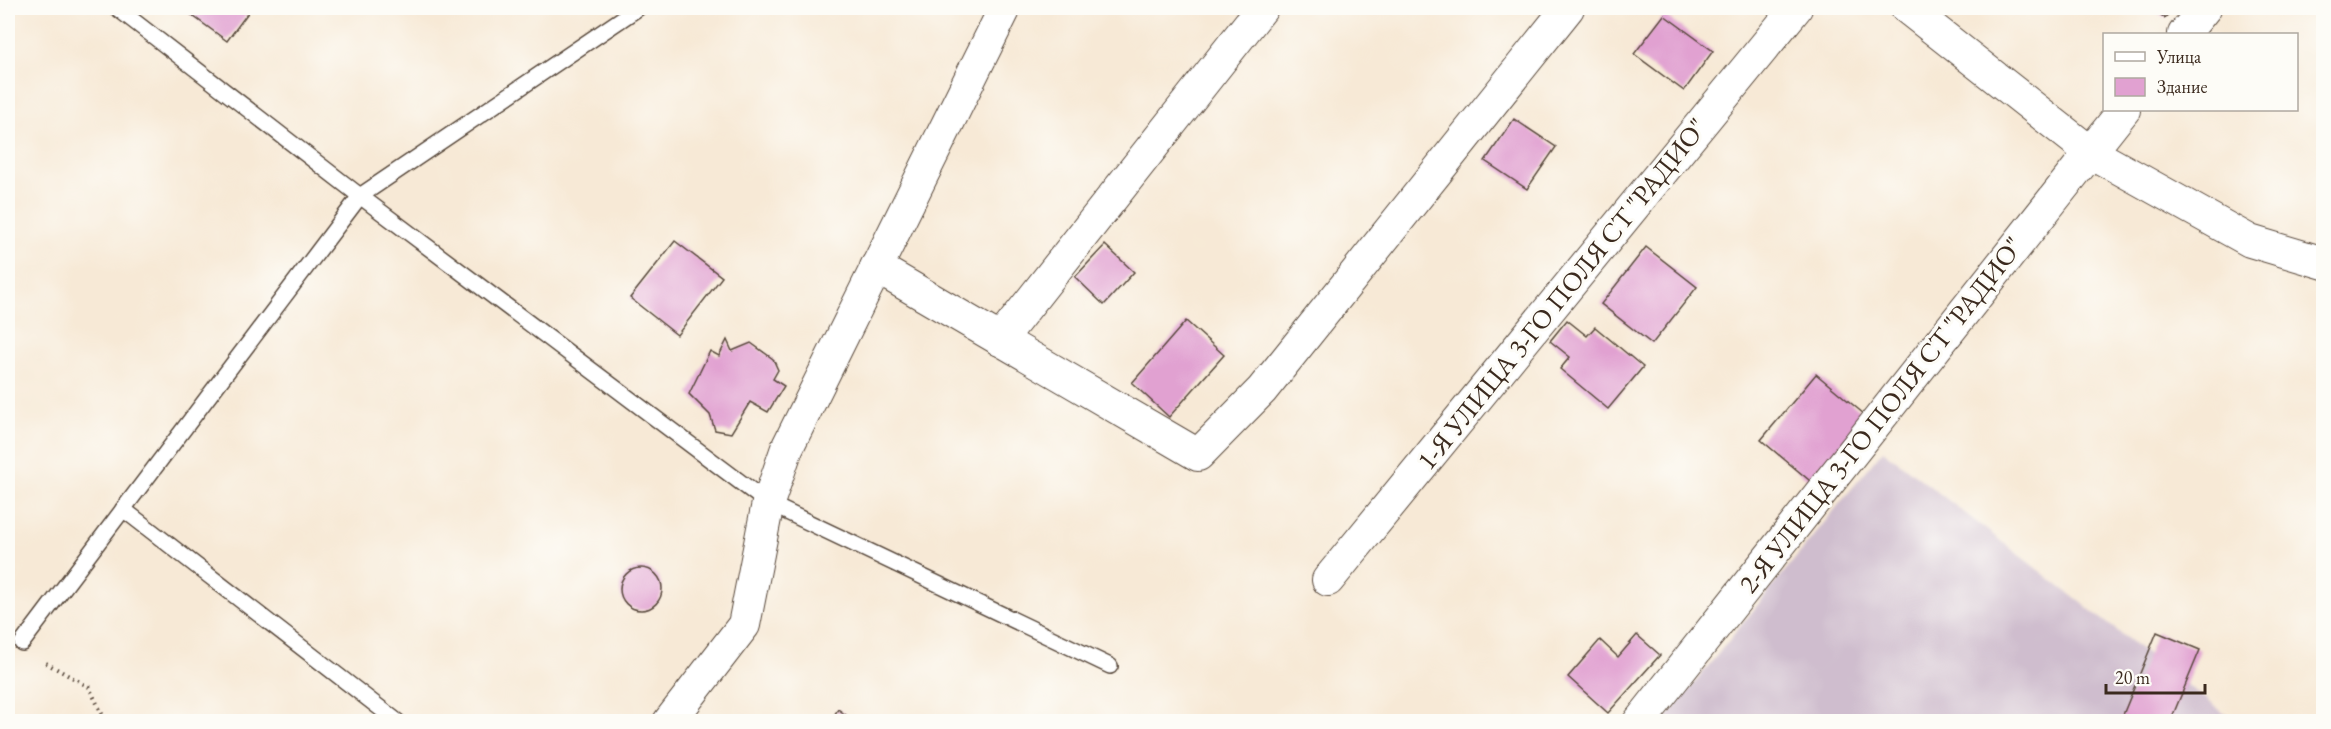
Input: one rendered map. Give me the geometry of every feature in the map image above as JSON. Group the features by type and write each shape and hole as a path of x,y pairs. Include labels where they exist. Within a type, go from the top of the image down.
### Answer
{"street":[{"path":"669,722 744,624 768,503 787,448 1005,8"},
{"path":"1000,340 1262,8"},
{"path":"876,267 1198,455 1262,390 1568,8"},
{"name":"1-Я УЛИЦА 3-ГО ПОЛЯ СТ \"РАДИО\"","path":"1328,580 1797,8"},
{"path":"1907,8 2090,152 2250,241 2320,257"},
{"path":"2185,33 2205,8"},
{"name":"2-Я УЛИЦА 3-ГО ПОЛЯ СТ \"РАДИО\"","path":"1639,722 2123,111"}],"lane":[{"path":"117,8 360,196 768,503 1110,666"},
{"path":"22,643 360,196 638,8"},
{"path":"123,509 398,722"}],"path":[{"path":"46,663 89,687 106,722"}],"shaded area":[{"path":"1883,450 2234,721 1663,722"}],"building":[{"path":"182,8 247,8 250,10 227,41"},
{"path":"2151,8 2173,8 2165,18"},
{"path":"1664,15 1713,51 1684,91 1634,54"},
{"path":"1514,119 1556,147 1527,189 1485,161"},
{"path":"675,241 722,277 677,335 630,298"},
{"path":"1105,245 1134,272 1104,305 1075,277"},
{"path":"1646,247 1697,287 1652,344 1601,304"},
{"path":"1567,320 1587,336 1595,327 1643,367 1608,409 1560,369 1570,357 1550,341"},
{"path":"1186,321 1224,355 1169,417 1132,383"},
{"path":"727,340 732,351 751,343 773,359 778,370 773,379 784,386 768,412 750,402 731,433 715,430 710,415 689,394 710,351 719,356"},
{"path":"1816,374 1870,419 1815,485 1761,440"},
{"path":"641,568 656,574 662,589 656,604 641,610 626,604 620,589 626,574"},
{"path":"2157,632 2200,650 2170,722 2120,722"},
{"path":"1637,635 1660,655 1608,713 1568,677 1600,640 1618,657"},
{"path":"838,709 855,722 830,722"}]}
